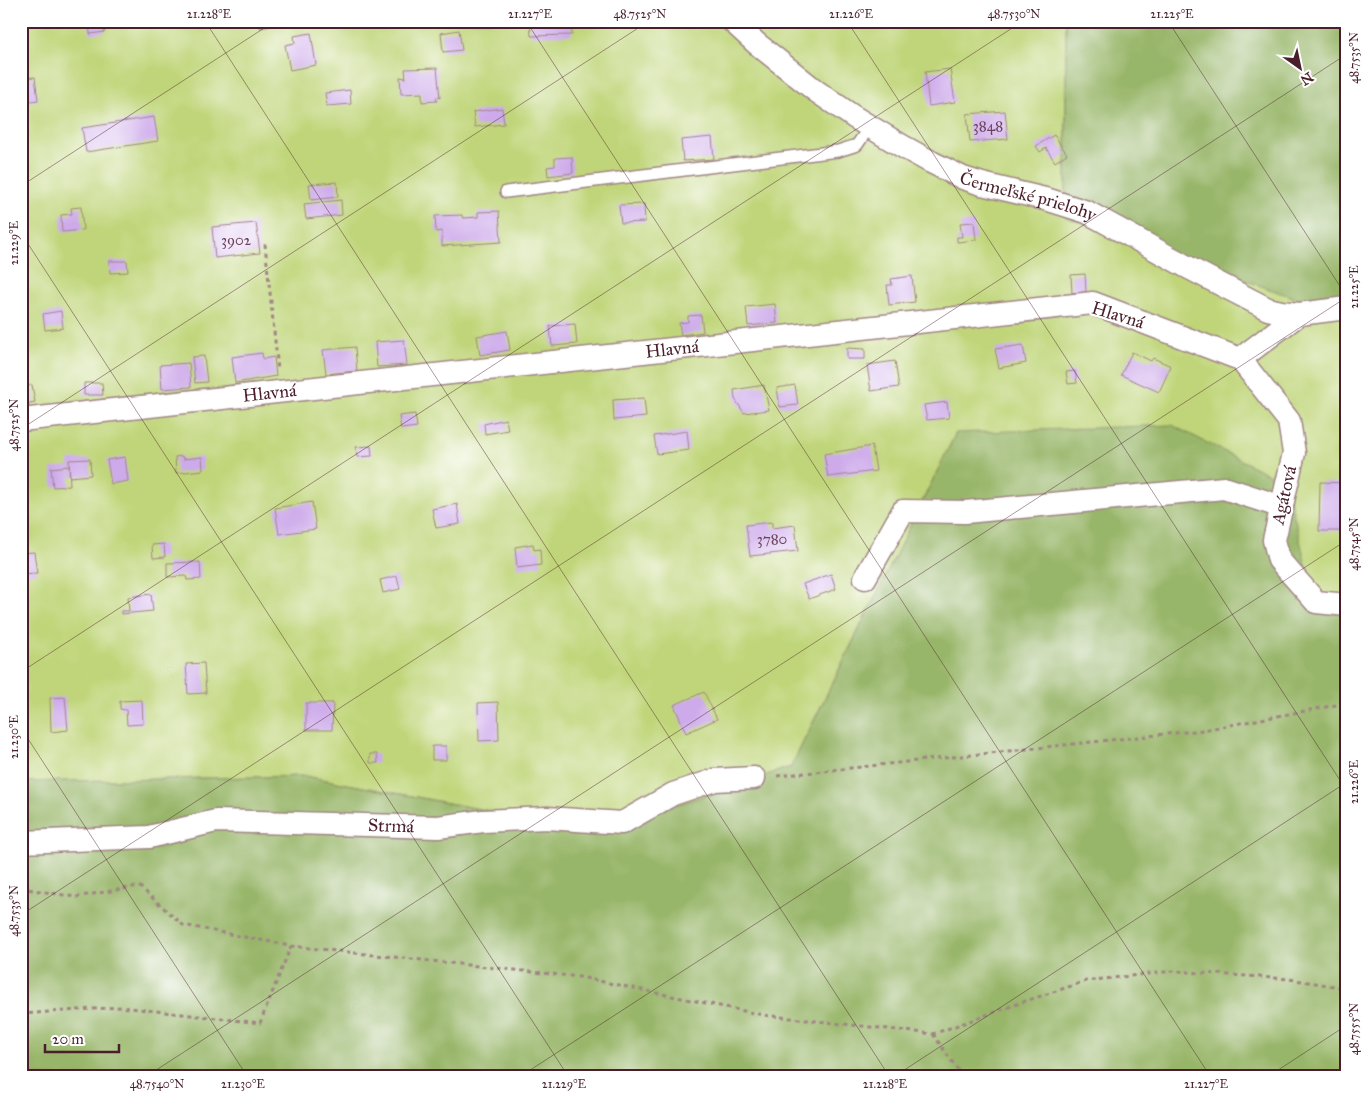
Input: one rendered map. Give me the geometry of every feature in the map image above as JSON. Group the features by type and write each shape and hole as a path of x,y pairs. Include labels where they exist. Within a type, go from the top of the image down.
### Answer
{"street":[{"name":"Čermeľské prielohy","path":"732,21 816,92 902,146 963,178 1049,200 1087,212 1268,309 1299,314 1347,308"},
{"name":"Hlavná","path":"21,420 1093,303 1240,359"},
{"path":"1240,359 1299,314"},
{"name":"Agátová","path":"1240,359 1289,421 1294,453 1274,540 1278,560 1316,602 1347,606"},
{"path":"865,578 903,511 965,512 1224,488 1282,506"},
{"name":"Strmá","path":"21,842 149,837 216,820 438,827 482,821 547,818 622,823 673,794 715,780 754,778"}],"lane":[{"path":"506,192 838,151 857,145 870,126"}],"path":[{"path":"265,244 275,346"},
{"path":"754,778 1202,730 1347,703"},
{"path":"21,888 76,898 139,886 183,925 290,946 580,976 763,1015 933,1034 1086,982 1174,971 1288,979 1347,988"},
{"path":"21,1014 121,1007 260,1022 290,946"},
{"path":"933,1034 962,1076"}],"green space":[{"path":"21,21 1066,21 1066,217 1344,307 1347,291 1347,602 1315,603 956,433 791,767 596,831 305,776 21,782"},
{"path":"1066,21 1347,21 1347,291 1344,308 1298,299 1066,217"},
{"path":"1172,425 1286,483 1315,602 1347,602 1347,1076 21,1076 21,782 305,776 596,831 791,767 956,433"}],"building":[{"path":"89,21 104,21 105,32 90,34"},
{"path":"259,21 282,21 283,24 260,28"},
{"path":"530,21 571,21 572,35 531,36"},
{"path":"459,30 462,50 443,52 441,33"},
{"path":"311,33 316,65 290,70 285,45 295,43 294,36"},
{"path":"437,68 440,98 436,97 437,101 422,102 422,93 401,94 400,77 406,78 405,69"},
{"path":"950,69 955,102 929,106 925,72"},
{"path":"35,77 38,100 21,103 21,78"},
{"path":"350,90 351,104 327,106 325,93"},
{"path":"502,108 504,124 475,127 473,112"},
{"path":"1005,111 1008,139 970,142 967,114"},
{"path":"154,117 158,141 86,152 82,128"},
{"path":"1054,135 1067,154 1055,162 1046,148 1040,152 1036,146"},
{"path":"712,137 714,159 683,161 681,140"},
{"path":"572,157 573,173 548,176 547,167 555,166 555,158"},
{"path":"337,182 338,197 311,200 309,184"},
{"path":"341,200 342,215 306,219 304,204"},
{"path":"644,204 645,222 621,223 619,205"},
{"path":"81,207 83,230 62,232 61,215 72,214 71,208"},
{"path":"499,211 501,242 442,246 442,231 436,232 435,216 462,215 464,218 478,217 478,212"},
{"path":"974,222 976,240 957,242 957,237 962,237 960,223"},
{"path":"256,223 260,253 215,258 212,227"},
{"path":"109,261 127,261 128,272 110,273"},
{"path":"1085,274 1086,292 1072,293 1071,275"},
{"path":"912,276 915,302 889,305 887,285 892,285 891,279"},
{"path":"775,304 777,323 748,326 746,307"},
{"path":"61,311 63,328 45,330 43,314"},
{"path":"701,315 703,332 681,335 679,323 688,322 688,316"},
{"path":"575,324 577,344 552,346 550,326"},
{"path":"507,331 510,350 480,355 477,336"},
{"path":"404,340 407,365 377,367 375,342"},
{"path":"1023,345 1026,363 999,368 995,349"},
{"path":"355,347 357,371 326,374 323,350"},
{"path":"847,348 865,349 865,359 847,359"},
{"path":"1132,352 1151,361 1153,358 1171,366 1159,392 1121,375"},
{"path":"262,353 263,359 274,357 276,376 235,383 232,357"},
{"path":"204,356 207,382 195,383 192,357"},
{"path":"895,361 899,387 871,391 867,365"},
{"path":"189,363 191,387 162,389 160,365"},
{"path":"1075,371 1077,383 1068,384 1066,372"},
{"path":"84,383 102,383 103,395 84,395"},
{"path":"32,385 35,402 21,405 21,387"},
{"path":"764,385 769,410 744,413 735,399 734,390"},
{"path":"795,385 798,405 780,407 777,388"},
{"path":"644,398 646,417 614,420 613,400"},
{"path":"947,402 949,418 927,420 924,405"},
{"path":"415,414 417,427 401,429 399,416"},
{"path":"506,419 508,430 485,434 484,424"},
{"path":"687,431 689,450 657,454 654,436"},
{"path":"371,446 372,456 357,457 356,447"},
{"path":"872,446 876,471 828,477 824,454"},
{"path":"182,456 183,459 202,457 203,470 176,473 175,457"},
{"path":"125,457 128,481 111,484 107,460"},
{"path":"90,459 91,475 70,477 69,460"},
{"path":"69,466 70,486 53,487 51,468"},
{"path":"1320,482 1347,483 1347,531 1319,531"},
{"path":"312,502 316,529 279,534 275,508"},
{"path":"457,504 460,524 436,528 432,509"},
{"path":"772,522 772,528 795,525 798,551 750,556 746,525"},
{"path":"164,544 165,557 153,558 152,545"},
{"path":"533,544 534,550 540,549 541,565 517,568 515,547"},
{"path":"34,552 37,573 21,574 21,553"},
{"path":"200,562 201,579 187,580 186,576 167,577 167,563"},
{"path":"831,574 836,589 809,599 803,584"},
{"path":"397,576 400,589 383,593 380,580"},
{"path":"151,594 153,611 121,614 121,611 129,611 128,597"},
{"path":"204,663 206,693 188,694 186,664"},
{"path":"704,692 717,719 686,733 674,705"},
{"path":"65,697 68,730 51,732 50,698"},
{"path":"142,700 143,724 127,725 126,710 120,709 120,701"},
{"path":"498,702 499,740 479,741 478,703"},
{"path":"306,703 333,703 332,730 306,730"},
{"path":"432,746 446,746 446,760 432,760"},
{"path":"370,754 377,754 378,763 370,763"}]}
